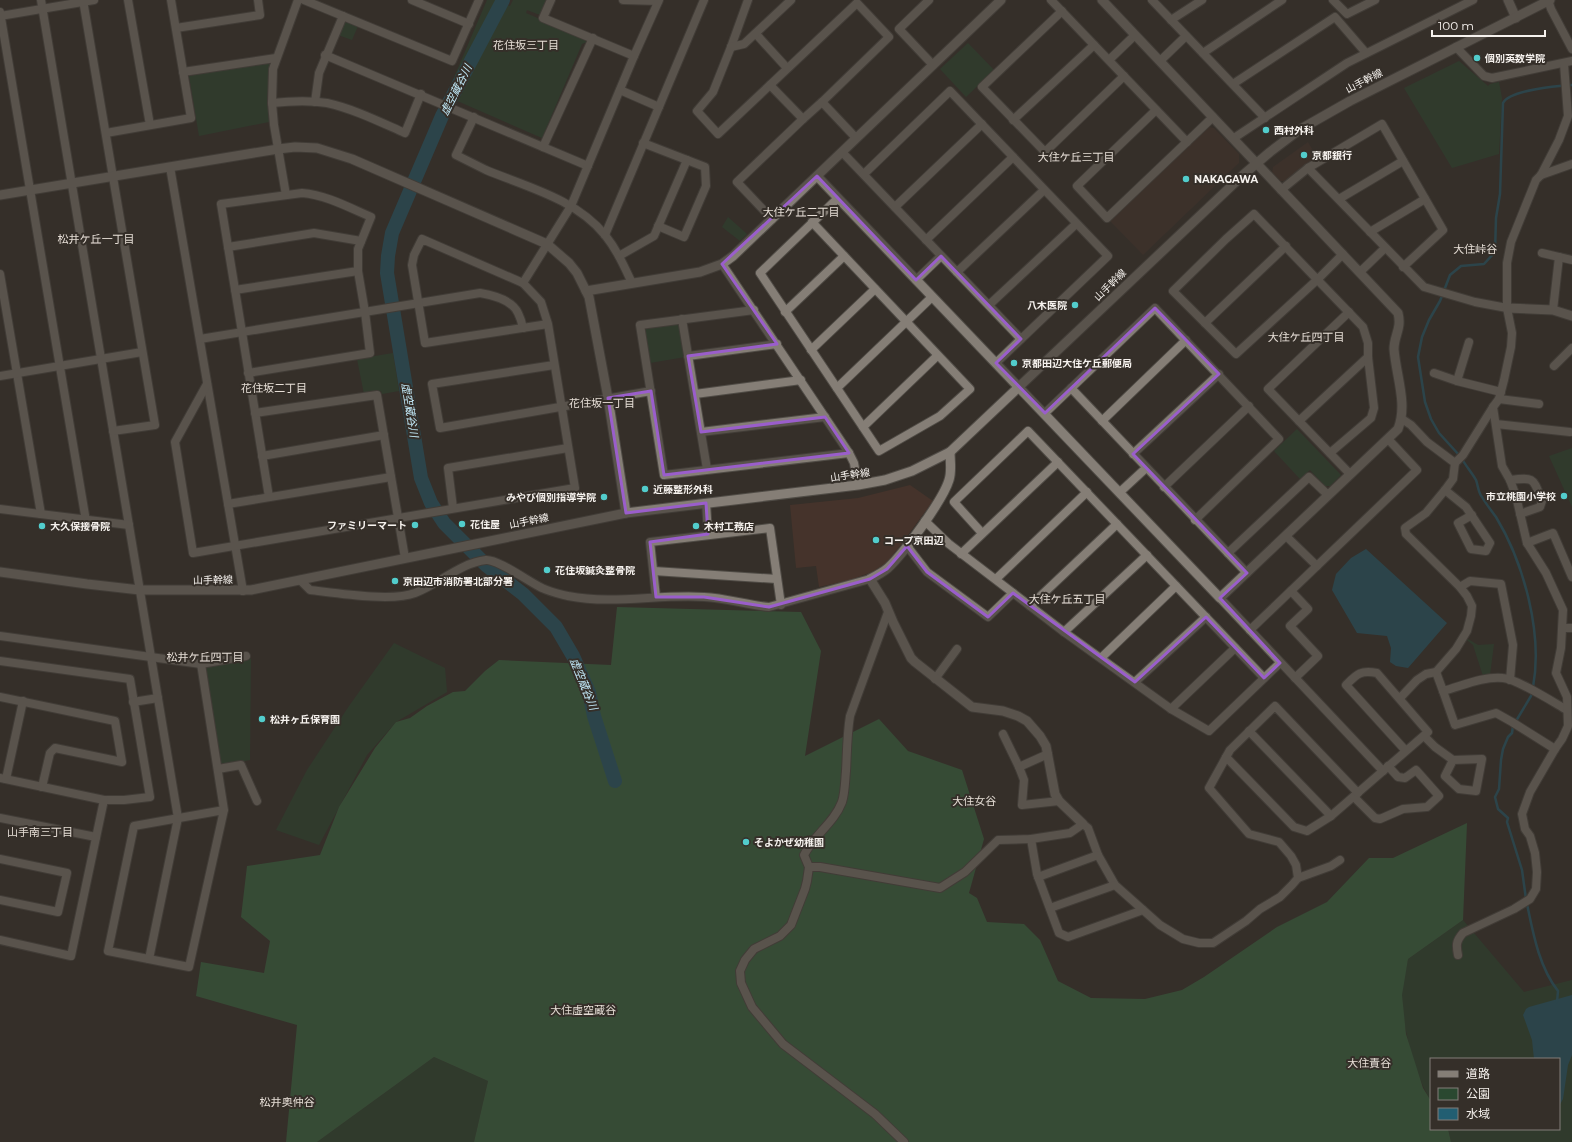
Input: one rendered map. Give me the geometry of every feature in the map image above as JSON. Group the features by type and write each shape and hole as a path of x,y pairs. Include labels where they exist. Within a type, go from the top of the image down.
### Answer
{"street":[{"path":"41,0 178,818 149,959"},
{"path":"86,521 0,15 94,0"},
{"path":"128,0 150,125"},
{"path":"106,133 191,118 172,0"},
{"path":"176,28 260,15 258,0"},
{"path":"286,195 272,103 273,68 298,0"},
{"path":"304,0 452,61 479,0"},
{"path":"412,0 469,24"},
{"path":"551,0 543,18 634,56"},
{"path":"523,283 571,206 634,56 659,1 623,0"},
{"path":"605,235 704,0"},
{"path":"748,0 732,47 713,92 697,111 718,134 857,3 889,37 737,182 772,219"},
{"path":"732,47 744,44 791,0"},
{"path":"929,0 899,29 933,65"},
{"path":"586,291 700,272 722,264 733,256 1001,0"},
{"path":"1051,0 1187,142"},
{"path":"1102,0 1398,313 1400,322 1394,349 1401,395 1402,419 1398,429 1220,598"},
{"path":"1152,0 1265,118"},
{"path":"1171,20 1202,0"},
{"path":"1203,53 1282,0"},
{"path":"1334,0 1346,14 1375,0"},
{"path":"1234,138 1347,63 1473,0"},
{"path":"1508,0 1516,18"},
{"path":"1549,0 1551,9 1572,49"},
{"name":"山手幹線","path":"0,572 140,590 243,591 626,513 858,485 884,480 912,471 950,452 1257,163 1299,130 1344,104 1549,0"},
{"path":"83,1 155,425 113,431"},
{"path":"1062,11 982,87 1013,120 1045,152 1124,76"},
{"path":"315,102 319,73 325,55 343,16"},
{"path":"1233,84 1335,17 1366,53"},
{"path":"756,34 788,68"},
{"path":"1109,60 1135,36"},
{"path":"1160,61 1186,36"},
{"path":"543,147 593,38"},
{"path":"1013,120 1094,45"},
{"path":"1400,698 1417,680 1426,674 1436,672 1456,649 1467,631 1472,616 1472,606 1467,596 1460,587 1406,534 1405,528 1426,513 1453,479 1459,459 1500,395 1512,334 1507,308 1507,263 1511,242 1536,180 1541,175 1559,140 1568,116 1565,81 1568,63 1492,78 1484,76 1456,47"},
{"path":"325,55 421,94 588,166"},
{"path":"183,72 276,58"},
{"path":"770,85 803,119"},
{"path":"620,90 659,107"},
{"path":"864,174 950,91 1108,256 996,363"},
{"path":"272,103 294,101 328,103 366,116 404,133 421,94"},
{"path":"822,102 856,138"},
{"path":"1156,110 1077,186 1107,218 1213,117"},
{"path":"474,117 456,155 486,170 531,187 571,206 591,221 605,235 619,256 632,283"},
{"path":"895,207 982,124"},
{"path":"1281,190 1308,168 1382,124 1443,230 1403,267"},
{"path":"643,143 705,167 706,186 684,237 658,226"},
{"path":"0,195 278,149 295,147 317,148 352,159 547,244 569,263 577,273 586,291 591,308 608,398 626,513"},
{"path":"842,152 1021,338"},
{"path":"926,240 1013,157"},
{"path":"619,256 654,236 687,160"},
{"path":"1338,200 1403,161"},
{"path":"1541,175 1572,164"},
{"path":"170,167 243,591"},
{"path":"1308,168 1424,288 1444,292 1475,302 1507,308 1553,310 1572,316"},
{"path":"817,176 1019,388 1045,413 1280,663 1386,769 1398,777 1405,778 1416,770 1439,796 1426,807 1403,809 1380,819 1374,818 1356,795 1274,706 1230,750 1209,788 1249,834 1279,842 1292,856 1296,865 1298,878"},
{"path":"957,272 1044,190"},
{"path":"248,373 370,353 368,312 358,271 358,249 371,217 330,199 314,194 302,193 221,204 248,373 262,456 268,497"},
{"path":"812,222 937,356 970,389 940,416 879,451 760,273 812,222 838,198"},
{"path":"1370,232 1425,199"},
{"path":"1330,453 1371,418 1374,408 1368,357 1368,343 1363,327 1318,279 1254,214 1173,291 1236,354 1318,279 1343,254"},
{"path":"989,305 1076,224"},
{"path":"228,247 314,233 361,241"},
{"path":"207,384 175,442 193,553 575,488 548,324 541,302 523,283 422,239 414,255 412,264 415,303 424,343 548,324"},
{"path":"1205,323 1286,246"},
{"path":"1360,272 1384,248"},
{"path":"1542,253 1572,260"},
{"path":"785,312 844,256"},
{"path":"916,280 941,256"},
{"path":"1553,310 1559,257"},
{"path":"722,264 849,453 854,463 858,485"},
{"path":"235,290 358,271"},
{"path":"0,274 41,514"},
{"path":"811,350 875,289"},
{"path":"200,339 480,293 491,294 507,302 518,312 523,328"},
{"path":"837,388 932,297"},
{"path":"1045,413 1155,308 1279,439 1196,520"},
{"path":"754,310 640,325 664,474 849,453"},
{"path":"1348,312 1268,389 1350,474"},
{"path":"682,319 708,469"},
{"path":"1102,421 1186,340"},
{"path":"1457,381 1469,342"},
{"path":"688,356 776,344"},
{"path":"1554,366 1572,348"},
{"path":"0,376 142,352"},
{"path":"863,427 937,356"},
{"path":"1299,421 1368,357"},
{"path":"554,365 432,384 440,428 651,391"},
{"path":"1434,373 1500,395 1539,404"},
{"path":"1133,454 1219,374"},
{"path":"695,394 801,380"},
{"path":"1070,388 1247,573"},
{"path":"255,413 377,395 405,558"},
{"path":"1164,487 1249,406"},
{"path":"1458,955 1456,945 1458,938 1463,933 1514,909 1530,899 1536,889 1537,872 1535,853 1530,836 1525,829 1522,814 1530,792 1562,739 1568,726 1567,697 1556,673 1561,648 1563,610 1546,572 1528,543 1510,480 1502,466 1493,407"},
{"path":"701,432 825,416"},
{"path":"1402,419 1427,442 1459,459"},
{"path":"1496,424 1570,432"},
{"path":"982,533 954,502 1028,430 1264,678"},
{"path":"262,456 384,435"},
{"path":"1250,630 1417,470 1388,439"},
{"path":"454,508 448,468 568,448"},
{"path":"300,580 310,590 398,596 414,593 474,563 488,560 501,565 543,588 568,596 600,600 628,600 656,597 704,597 752,606 769,607 781,605 870,579 887,569 907,546 940,500 950,479 950,452"},
{"path":"961,554 1058,462"},
{"path":"1120,492 1146,468"},
{"path":"228,504 391,477"},
{"path":"1228,553 1309,477 1328,495"},
{"path":"1510,480 1528,478 1534,482 1542,500 1540,507 1520,514"},
{"path":"1445,490 1466,507 1472,515 1490,543 1486,551 1471,549 1458,523 1472,515"},
{"path":"996,579 1087,492"},
{"path":"706,504 708,534"},
{"path":"0,509 86,521 129,525"},
{"path":"925,521 961,554 1064,632 1171,709 1209,731 1280,663"},
{"path":"1030,606 1117,524"},
{"path":"656,597 650,542 708,534 770,528 781,605"},
{"path":"1528,543 1553,534 1572,577"},
{"path":"1286,536 1317,566"},
{"path":"907,546 927,572 988,617 1013,593"},
{"path":"1064,632 1146,555"},
{"path":"654,571 777,579"},
{"path":"870,579 885,603 911,658 972,708 1003,711 1027,721 1040,736 1048,754 1055,794 1059,801 1088,828 1098,855 1115,884 1160,925 1183,939 1199,943 1213,943 1246,921 1260,909 1280,898 1298,878 1331,866 1340,860"},
{"path":"1460,587 1470,581 1501,584 1513,645 1510,680"},
{"path":"1101,658 1176,586"},
{"path":"1291,591 1308,609 1290,626 1318,656 1295,678"},
{"path":"888,612 850,716 845,787 842,802 831,821 808,848 804,855 808,867 805,889 791,925 780,936 754,949 745,960 740,971 741,983 752,1007 783,1044 875,1114 904,1142"},
{"path":"1135,682 1206,617"},
{"path":"1563,628 1572,628"},
{"path":"0,636 201,664 246,656"},
{"path":"1171,709 1235,648"},
{"path":"935,679 957,649"},
{"path":"0,661 130,679 150,797 124,800 104,800 3,779 22,701"},
{"path":"201,664 224,810 189,967 108,950 134,826 224,810"},
{"path":"1226,757 1294,827 1307,831 1331,816 1428,732 1377,673 1368,671 1359,673 1346,685 1406,751"},
{"path":"1436,672 1455,725 1496,713 1555,749"},
{"path":"1443,691 1491,679 1504,678 1527,688 1567,710"},
{"path":"0,696 115,721 122,762 55,748 50,753 42,787"},
{"path":"134,702 158,698"},
{"path":"1249,730 1331,816"},
{"path":"1003,734 1024,780 1022,805 1059,801"},
{"path":"1424,736 1435,748 1453,760 1482,759 1476,791 1459,789 1445,776 1453,760"},
{"path":"1019,767 1048,754"},
{"path":"218,769 241,765 257,801"},
{"path":"0,940 71,956 104,800"},
{"path":"0,818 96,837"},
{"path":"808,867 820,867 940,888 965,872 998,840 1031,839 1070,833 1083,824"},
{"path":"1031,839 1038,877 1059,933 1068,937 1143,910"},
{"path":"1038,877 1098,855"},
{"path":"0,859 67,873 58,912 0,900"},
{"path":"1050,908 1115,884"}],"highlighted area":[{"path":"817,176 916,280 941,256 1021,339 996,363 1045,413 1155,308 1219,374 1133,454 1247,573 1220,598 1280,663 1264,678 1206,617 1135,682 1013,593 988,617 927,572 907,546 887,569 870,579 769,607 704,597 656,597 650,542 708,534 706,503 626,513 608,398 651,391 664,475 849,453 825,417 701,432 688,356 777,344 722,264"}],"shaded area":[{"path":"1209,127 1214,128 1239,154 1239,163 1143,255 1110,221"},
{"path":"1308,142 1318,159 1284,181 1280,181 1272,173 1273,167"},
{"path":"910,485 933,501 886,563 872,572 850,580 819,587 816,566 796,568 790,505 858,498"}],"green space":[{"path":"487,0 496,0 510,6 513,0 546,0 540,15 527,10 526,13 586,39 587,42 582,44 542,138 446,96"},
{"path":"346,21 358,26 352,40 338,35 344,22"},
{"path":"968,43 994,70 966,97 940,69"},
{"path":"1459,61 1488,86 1499,82 1502,98 1499,154 1452,168 1404,88"},
{"path":"271,62 272,64 267,98 269,122 199,136 189,76"},
{"path":"728,217 747,234 740,241 722,227"},
{"path":"677,323 679,325 685,357 650,363 644,331 647,328"},
{"path":"393,353 399,391 382,394 381,391 364,394 357,359"},
{"path":"1297,429 1341,475 1330,486 1325,486 1310,470 1300,479 1274,451"},
{"path":"1572,448 1572,507 1549,456"},
{"path":"617,607 801,612 821,651 805,756 879,719 908,751 962,770 984,839 969,893 977,898 987,922 1024,924 1040,940 1058,981 1091,998 1145,999 1182,990 1204,977 1277,927 1327,902 1369,858 1393,858 1467,823 1463,920 1408,959 1402,995 1406,1034 1423,1088 1430,1099 1430,1130 1448,1130 1451,1142 474,1142 488,1081 434,1057 317,1142 286,1142 297,1025 196,996 201,962 264,973 270,941 241,917 247,866 320,855 339,807 375,748 396,722 410,718 427,706 453,692 465,691 485,671 499,660 611,665"},
{"path":"1468,639 1478,645 1494,644 1490,675 1483,676 1473,645 1467,640"},
{"path":"394,643 445,668 447,692 396,722 367,755 319,845 276,830 307,770 349,706"},
{"path":"249,658 251,659 250,760 224,765 220,762 204,668 206,666"},
{"path":"1463,920 1524,992 1572,980 1572,1142 1451,1142 1448,1130 1560,1130 1560,1058 1430,1058 1430,1099 1420,1078 1410,1050 1404,1021 1402,990 1408,959"},
{"path":"434,1057 488,1081 474,1142 317,1142"}],"water":[{"path":"1366,549 1447,623 1408,668 1396,666 1390,662 1391,648 1387,636 1357,633 1332,590 1336,574 1351,558"},
{"path":"1572,995 1572,1055 1568,1065 1563,1099 1560,1104 1560,1058 1534,1058 1532,1040 1523,1015 1529,1007"}],"waterway":[{"name":"虚空蔵谷川","path":"503,0 442,116 392,233 387,273 421,478 431,503 444,523 487,566 523,594 556,627 573,656 589,692 594,716 615,781"},
{"path":"1459,455 1439,433 1431,419 1425,402 1418,357 1422,337 1429,320 1440,301 1450,275 1461,266 1484,264 1495,252 1496,218 1500,194 1503,103 1507,99 1524,92 1572,85"},
{"path":"1462,459 1476,480 1481,495 1506,535 1523,577 1533,622 1535,645 1533,687"},
{"path":"1526,899 1522,870 1507,822 1508,818 1498,809 1495,797 1499,789 1503,749 1508,737 1512,733 1513,726 1532,692"},
{"path":"1527,904 1534,938 1541,961 1551,982 1558,991 1557,1002"}],"place":[{"name":"個別英数学院","path":"1477,58"},
{"name":"西村外科","path":"1266,130"},
{"name":"京都銀行","path":"1304,155"},
{"name":"NAKAGAWA","path":"1186,179"},
{"name":"八木医院","path":"1075,305"},
{"name":"京都田辺大住ケ丘郵便局","path":"1014,363"},
{"name":"近藤整形外科","path":"645,489"},
{"name":"市立桃園小学校","path":"1564,496"},
{"name":"みやび個別指導学院","path":"604,497"},
{"name":"花住屋","path":"462,524"},
{"name":"ファミリーマート","path":"415,525"},
{"name":"大久保接骨院","path":"42,526"},
{"name":"木村工務店","path":"696,526"},
{"name":"コープ京田辺","path":"876,540"},
{"name":"花住坂鍼灸整骨院","path":"547,570"},
{"name":"京田辺市消防署北部分署","path":"395,581"},
{"name":"松井ヶ丘保育園","path":"262,719"},
{"name":"そよかぜ幼稚園","path":"746,842"}],"district":[{"name":"花住坂三丁目","path":"526,45"},
{"name":"大住ケ丘三丁目","path":"1076,157"},
{"name":"大住ケ丘二丁目","path":"801,212"},
{"name":"松井ケ丘一丁目","path":"96,239"},
{"name":"大住峠谷","path":"1475,249"},
{"name":"大住ケ丘四丁目","path":"1306,337"},
{"name":"花住坂二丁目","path":"274,388"},
{"name":"花住坂一丁目","path":"602,403"},
{"name":"大住ケ丘五丁目","path":"1067,599"},
{"name":"松井ケ丘四丁目","path":"205,657"},
{"name":"大住女谷","path":"974,801"},
{"name":"山手南三丁目","path":"40,832"},
{"name":"大住虚空蔵谷","path":"583,1010"},
{"name":"大住責谷","path":"1369,1063"},
{"name":"松井奥仲谷","path":"287,1102"}]}
